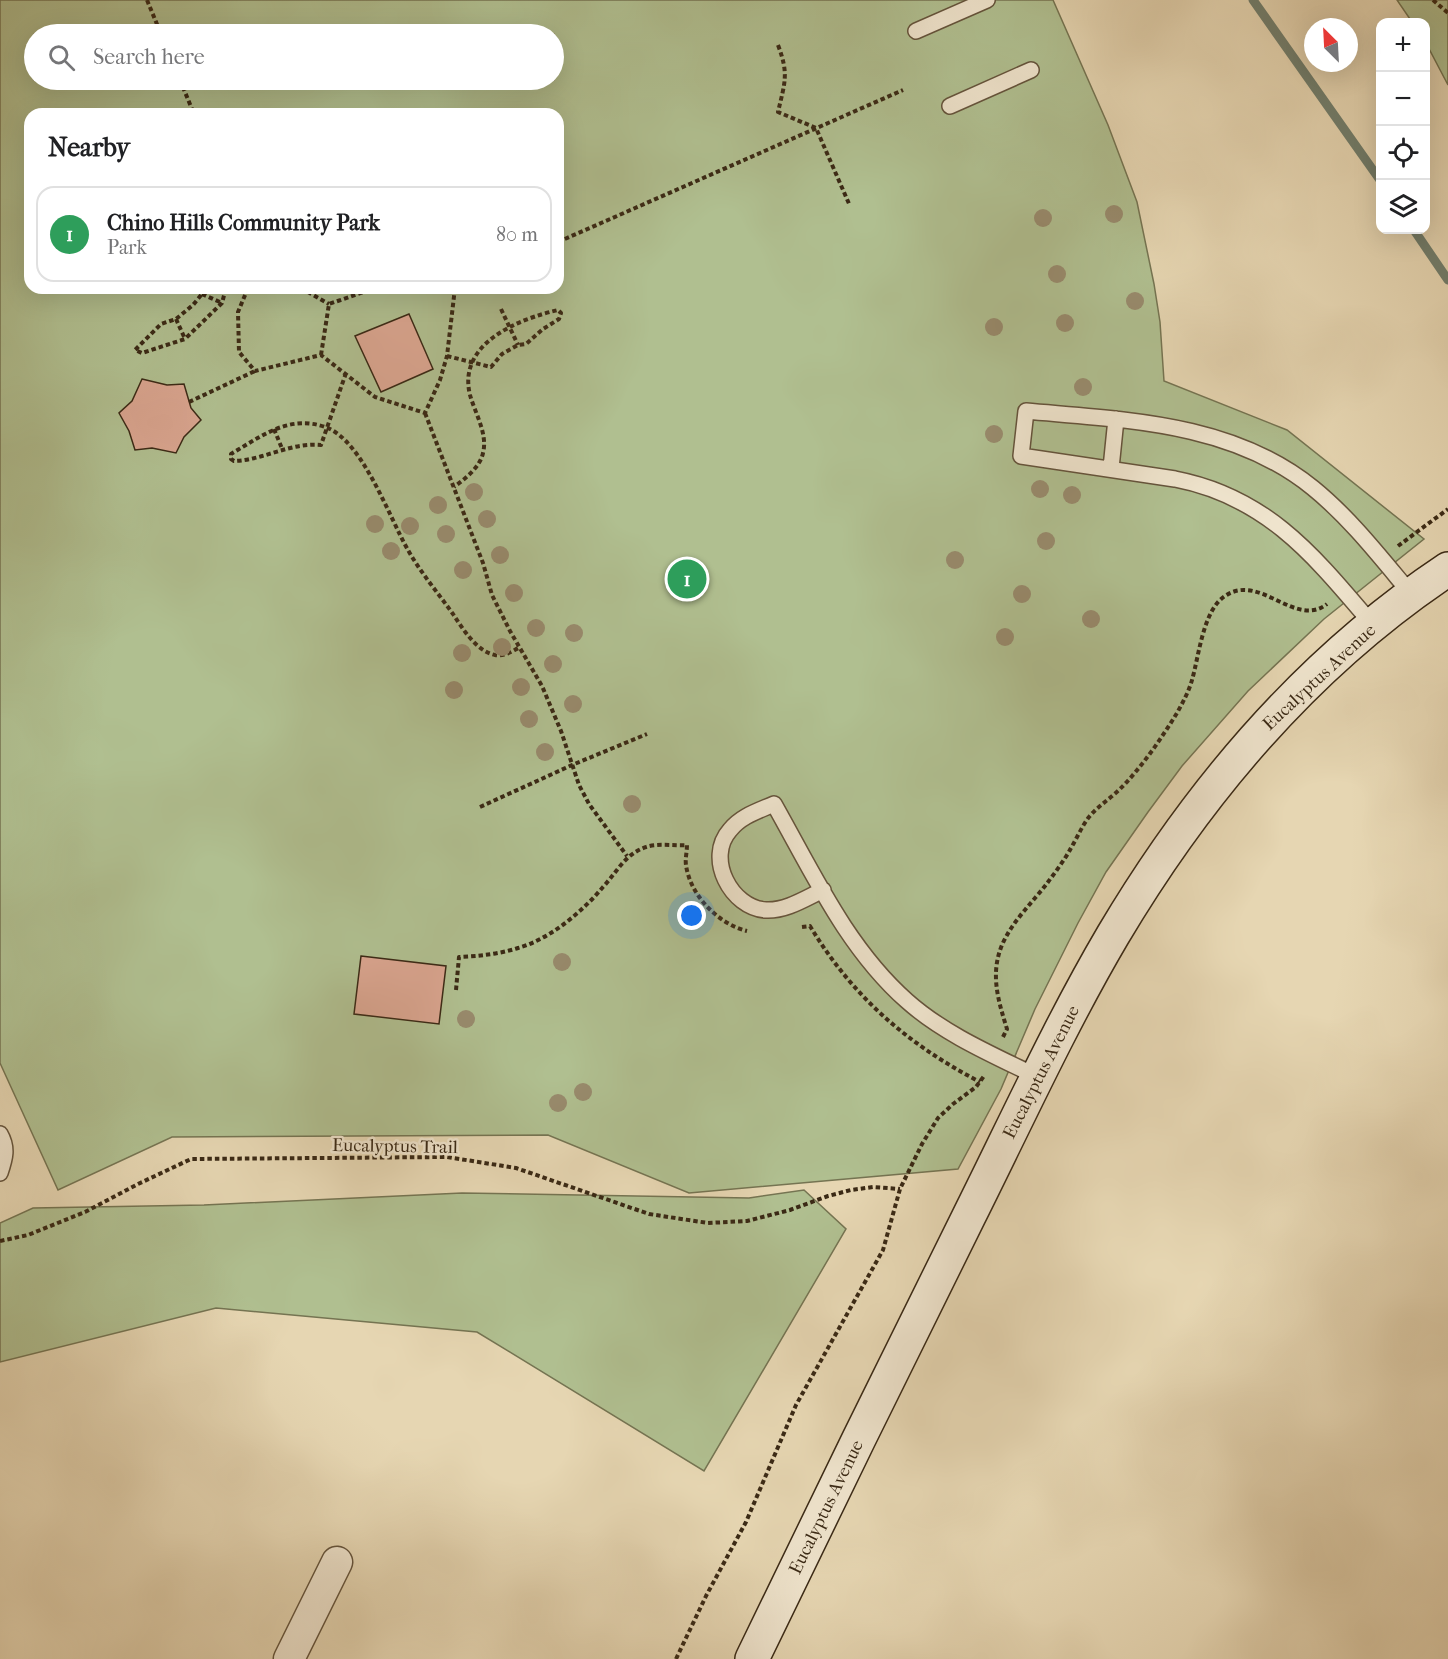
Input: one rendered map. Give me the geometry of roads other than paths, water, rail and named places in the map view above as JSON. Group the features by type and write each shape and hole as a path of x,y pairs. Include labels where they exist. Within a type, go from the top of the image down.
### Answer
{"street":[{"name":"Eucalyptus Avenue","path":"752,1659 1038,1077 1112,936 1153,871 1234,761 1285,706 1373,625 1448,569"},
{"path":"289,1659 337,1562"}],"lane":[{"path":"916,31 987,0"},
{"path":"950,106 1031,70"},
{"path":"1373,625 1300,543 1247,504 1229,495 1194,482 1021,456 1026,411 1150,423 1213,436 1264,456 1290,471 1331,504 1412,595"},
{"path":"1111,468 1116,419"},
{"path":"823,890 788,906 767,910 752,907 729,886 720,869 719,849 729,831 743,818 774,804 823,890 836,915 858,948 883,978 908,1002 939,1024 1038,1077"},
{"path":"0,1134 4,1141 6,1156 0,1173"}],"waterway":[{"path":"1253,0 1376,174"},
{"path":"1417,234 1448,280"}],"place":[{"name":"Chino Hills Community Park","path":"687,579"}]}
